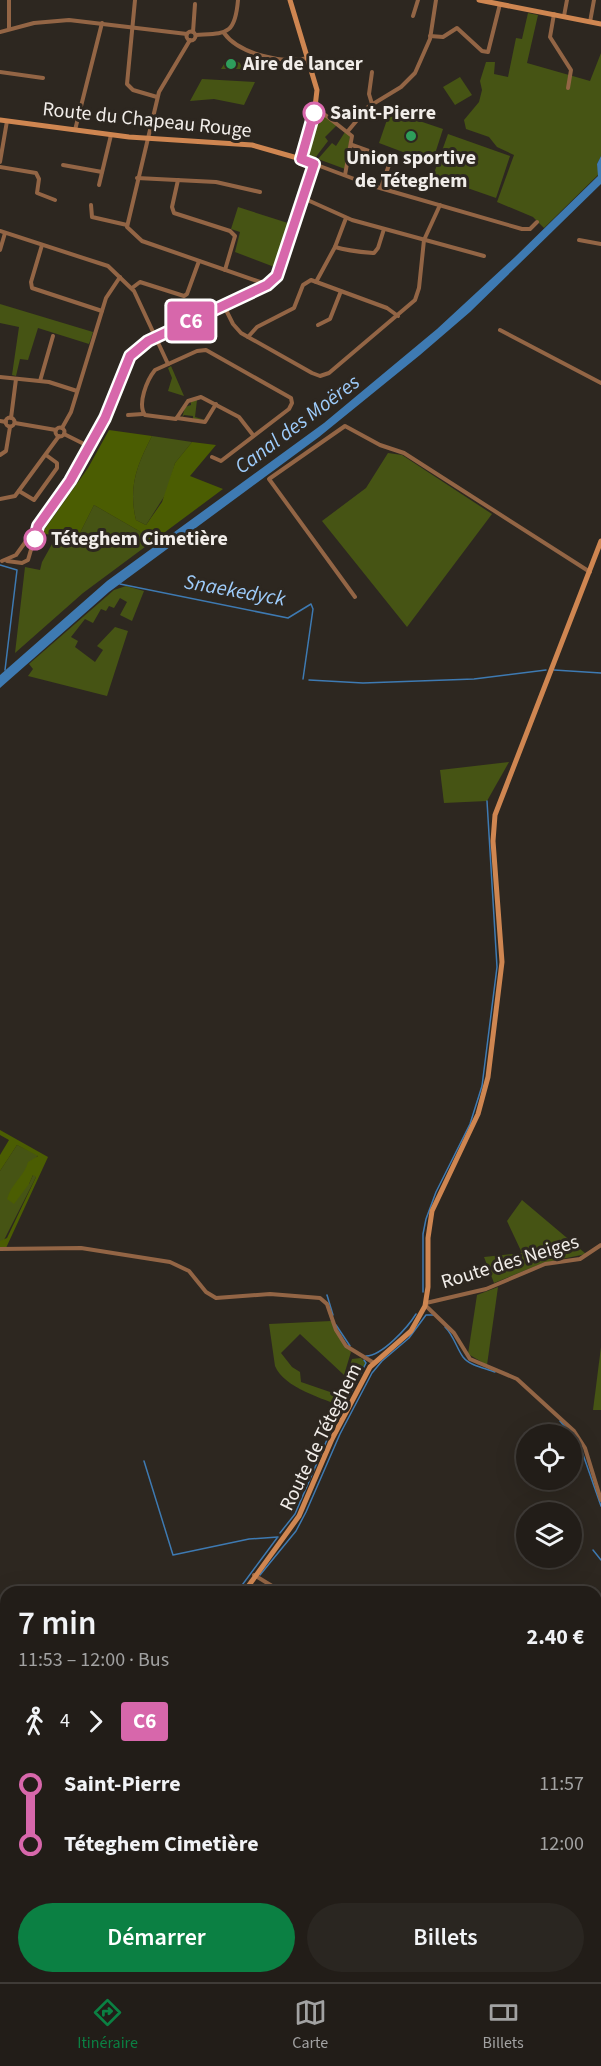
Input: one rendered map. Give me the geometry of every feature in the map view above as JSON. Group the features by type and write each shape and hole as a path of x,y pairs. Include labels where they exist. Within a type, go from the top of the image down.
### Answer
{"main road":[{"path":"290,0 317,88 315,107 301,159"},
{"path":"478,0 500,4 513,3 601,24"},
{"name":"Route du Chapeau Rouge","path":"2,120 111,135 252,145 301,159"},
{"name":"Route de Téteghem","path":"248,1586 299,1516 334,1435 374,1363 411,1331 426,1304 428,1238 432,1211 478,1114 488,1077 502,958 494,821 601,541"}],"street":[{"path":"9,0 9,29"},
{"path":"135,0 128,85 133,90 157,97"},
{"path":"0,32 39,22 72,20 188,34 224,33 236,19 238,0"},
{"path":"413,16 418,0"},
{"path":"348,131 372,104 412,76 421,62 430,36 436,0"},
{"path":"564,16 567,0"},
{"path":"590,22 594,0"},
{"path":"127,225 157,97 190,40 195,39 195,4"},
{"path":"430,36 444,37 457,28 483,51 488,52 500,4"},
{"path":"554,14 550,37 572,71 568,88"},
{"path":"75,130 102,24"},
{"path":"224,33 230,41 250,53 308,58"},
{"path":"188,34 190,40"},
{"path":"0,72 44,78"},
{"path":"372,72 369,94 372,104"},
{"path":"315,107 352,136 345,175"},
{"path":"0,162 2,120"},
{"path":"99,185 111,135"},
{"path":"351,145 391,159 381,188"},
{"path":"301,159 381,188 524,229 530,229 537,222"},
{"path":"1,561 13,558 20,550 70,481 105,418 130,356 141,345 156,337 274,280 281,269 314,164"},
{"path":"63,165 102,172"},
{"path":"0,167 36,173 39,178 37,193 55,200"},
{"path":"137,178 216,182 260,192"},
{"path":"178,180 172,208 174,213 230,231 235,236 225,270"},
{"path":"303,198 346,218 484,256"},
{"path":"92,205 90,213 93,218 127,225 141,240 261,282 265,286"},
{"path":"224,306 235,327 248,337 314,374 324,375 413,303 418,292 424,240 440,205"},
{"path":"316,282 335,247 346,218"},
{"path":"335,247 346,251 375,253 384,229"},
{"path":"0,250 3,232 102,262 132,288 168,364"},
{"path":"579,240 601,244"},
{"path":"43,244 31,282 33,290 102,311"},
{"path":"132,288 140,282 184,296 188,292 199,261"},
{"path":"11,418 15,423 56,430 62,428 70,413 108,293 120,277"},
{"path":"248,337 255,327 293,308 304,284 310,280 390,309 398,316"},
{"path":"318,325 330,319 342,291"},
{"path":"500,330 601,383"},
{"path":"40,381 54,336"},
{"path":"143,414 143,399 152,374 199,350 207,350 290,397 292,402 290,408 223,460 212,457"},
{"path":"0,377 40,381 77,391"},
{"path":"6,422 11,418 16,379"},
{"path":"177,418 185,404 193,397 204,397 240,418 253,435"},
{"path":"128,415 143,414 205,422 216,404"},
{"path":"0,421 6,422 10,427"},
{"path":"0,455 6,451 10,427 15,423"},
{"path":"355,597 269,479 345,426 380,446 404,453 590,572"},
{"path":"62,428 64,434 90,447"},
{"path":"56,430 59,436"},
{"path":"0,499 11,499 19,491 59,436 64,434"},
{"path":"19,491 34,500 58,468 56,462 46,454"},
{"path":"1,561 22,563 28,560 38,526"},
{"path":"20,550 22,558 28,560"},
{"name":"Route des Neiges","path":"426,1304 483,1289 545,1264 577,1260 601,1245"},
{"path":"0,1249 81,1248 170,1262 189,1271 206,1292 216,1298 273,1294 320,1298 327,1304 336,1330 346,1346 374,1363"},
{"path":"426,1304 454,1333 468,1357 517,1378 574,1431 585,1448 601,1500"},
{"path":"254,1575 272,1586"}],"green space":[{"path":"528,13 538,15 527,63 590,81 601,53 601,156 597,164 599,174 544,228 533,217 497,202 514,155 497,147 489,137 466,129 464,120 479,102 482,90 480,81 486,62 495,62 494,74 508,77 516,38 522,39"},
{"name":"Aire de lancer","path":"234,60 240,63 242,69 221,69 226,61"},
{"path":"460,77 472,95 455,105 443,87"},
{"path":"202,79 255,82 244,105 214,99 190,101"},
{"name":"Union sportive de Téteghem","path":"390,111 443,129 432,163 379,143"},
{"path":"319,112 337,125 325,137 328,141 315,158 308,154"},
{"path":"345,132 350,136 345,169 318,159 332,143 336,146"},
{"path":"448,134 510,156 496,198 433,176"},
{"path":"238,207 291,224 277,268 235,252 240,232 231,229"},
{"path":"0,304 93,332 89,344 38,328 28,360 20,359 16,376 12,375 19,327 0,323"},
{"path":"171,366 184,396 168,391 172,378 168,368"},
{"path":"200,398 197,400 195,417 205,420 193,419 193,416 184,415 182,418 185,407 191,405 191,400"},
{"path":"109,430 152,436 135,476 133,497 136,520 146,525 162,502 175,463 192,442 216,445 190,476 223,489 149,544 139,531 94,505 76,541 42,533 88,468"},
{"path":"152,436 192,442 175,463 167,492 146,525 136,520 133,497 135,476"},
{"path":"388,453 402,455 492,514 407,627 322,521 366,488"},
{"path":"94,505 139,531 149,544 83,593 15,653 25,567 40,570 56,537 76,541"},
{"path":"126,586 144,591 132,621 120,615 127,602 120,598 114,608 109,606 106,611 101,609 93,623 85,619 71,637 78,641 75,647 95,662 103,650 97,646 115,627 128,631 107,696 28,676 33,669 29,664 114,590"},
{"path":"509,762 487,801 444,803 440,770"},
{"path":"0,1130 48,1157 6,1248 0,1247 0,1241 7,1238 36,1177 33,1175 14,1204 7,1199 28,1162 38,1156 17,1145 0,1171 0,1155 9,1140 0,1135"},
{"path":"17,1145 38,1155 27,1170 29,1184 34,1173 36,1177 3,1242 0,1241 0,1171"},
{"path":"522,1200 586,1254 543,1263 494,1283 484,1257 522,1253 507,1221"},
{"path":"498,1287 487,1365 468,1354 477,1295"},
{"path":"331,1321 351,1352 344,1375 300,1334 281,1353 292,1367 300,1372 301,1382 333,1393 344,1384 352,1359 361,1358 366,1363 344,1407 296,1387 280,1374 275,1366 269,1324"},
{"path":"601,1347 601,1410 593,1410"}],"water":[{"path":"601,156 601,184 470,312 319,437 109,592 0,688 0,675 107,581 324,423 437,329 598,176 597,164"}],"waterway":[{"name":"Snaekedyck","path":"0,565 17,570 5,670"},
{"name":"Snaekedyck","path":"120,584 288,618 311,604 313,609 303,679"},
{"name":"Snaekedyck","path":"309,680 363,683 474,679 546,670"},
{"name":"Snaekedyck","path":"554,670 601,673"},
{"path":"423,1292 423,1234 426,1219 436,1192 470,1124 482,1086 497,967 487,801"},
{"path":"327,1295 333,1315"},
{"path":"366,1356 387,1346 416,1314"},
{"path":"260,1575 296,1531 340,1434 372,1373 382,1361 409,1338 426,1315 434,1315"},
{"path":"336,1325 350,1346"},
{"path":"445,1327 466,1360 495,1372"},
{"path":"280,1533 295,1514 329,1435 366,1363 364,1360"},
{"path":"560,1421 579,1443 601,1506"},
{"path":"144,1461 173,1555 249,1539 278,1537"},
{"path":"241,1586 277,1538"},
{"path":"593,1550 601,1560"}],"bus line":[{"name":"C6","path":"35,539 38,526 70,481 105,418 134,350 148,341 267,285 277,276 314,164 301,159 314,113"}],"place":[{"name":"Aire de lancer","path":"231,64"},
{"name":"Saint-Pierre","path":"314,113"},
{"name":"Union sportive de Téteghem","path":"411,136"},
{"name":"Téteghem Cimetière","path":"35,539"}],"water label":[{"name":"Canal des Moëres","path":"297,424"}]}
